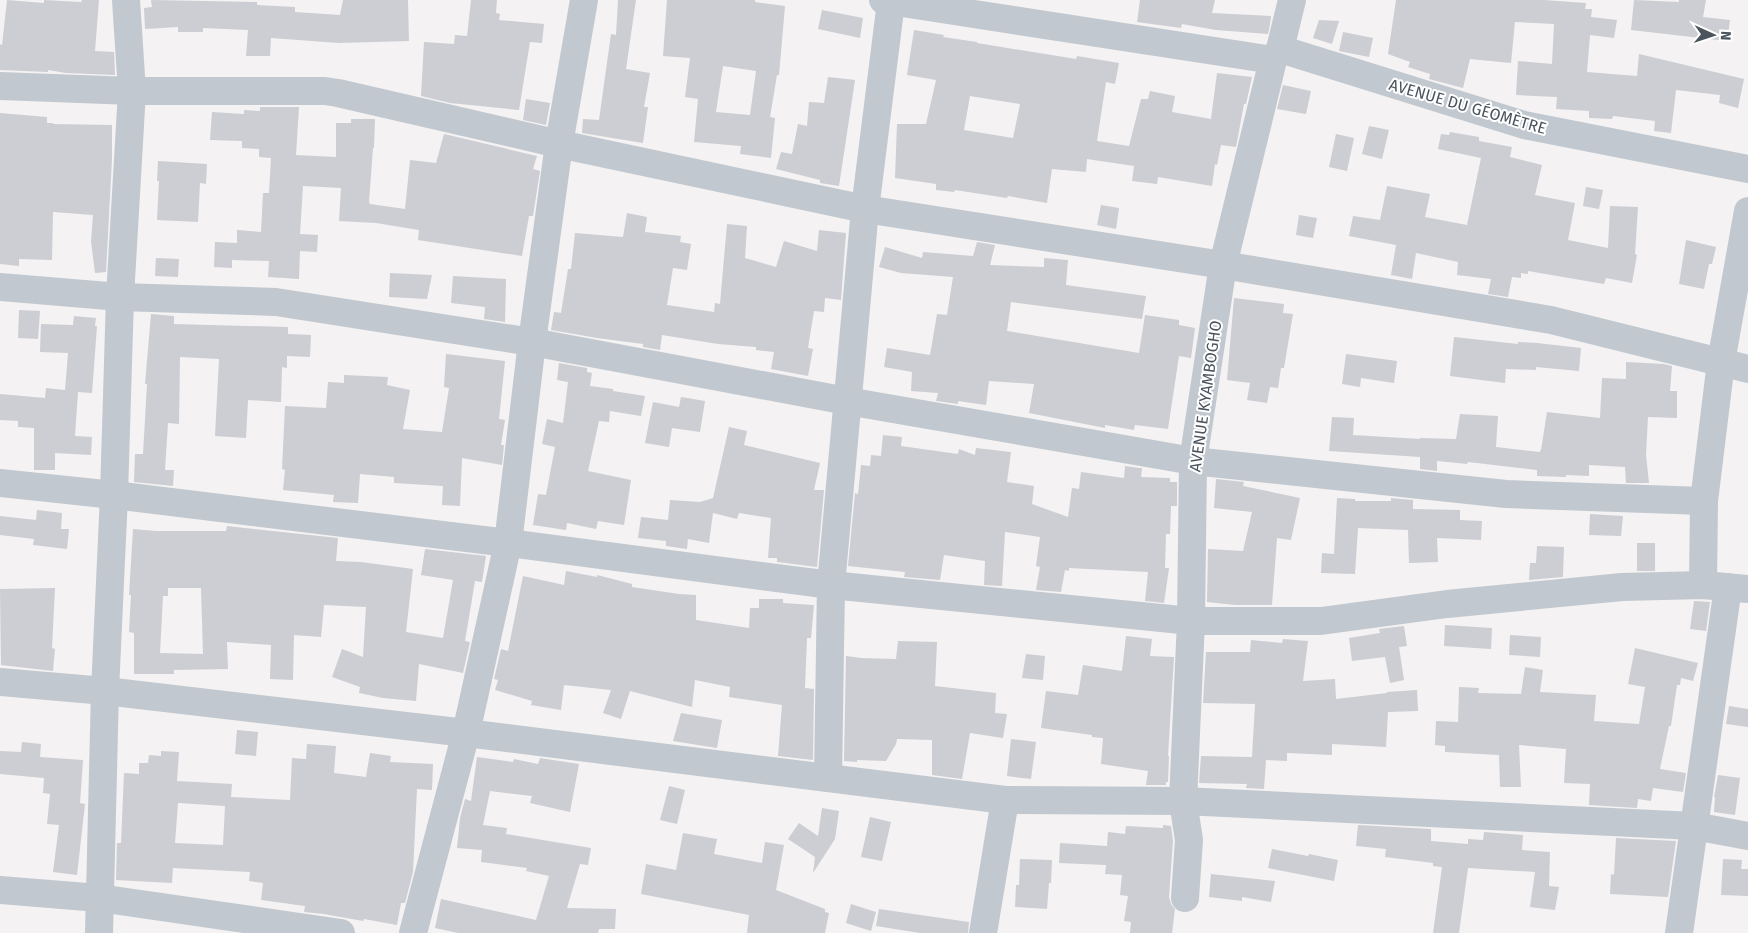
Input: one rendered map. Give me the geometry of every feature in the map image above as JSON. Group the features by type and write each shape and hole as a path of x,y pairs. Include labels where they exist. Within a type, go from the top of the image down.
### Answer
{"street":[{"path":"100,933 99,898 105,691 114,495 120,297 132,92 126,0"},
{"path":"413,933 466,733 508,543 532,342 559,144 584,0"},
{"name":"AVENUE KYAMBOGHO","path":"1185,898 1189,840 1183,802 1191,621 1193,461 1223,265 1292,0"},
{"path":"828,778 831,585 865,209 887,1"},
{"name":"AVENUE DU GÉOMÈTRE","path":"887,1 962,6 1277,55 1524,126 1748,169"},
{"path":"0,86 132,92 325,91 559,144 865,209 1223,265 1551,320 1748,369"},
{"path":"1679,933 1726,587 1704,501 1721,362 1748,211"},
{"path":"0,287 120,297 276,302 532,342 847,401 1193,461 1506,494 1704,501"},
{"path":"0,483 508,543 831,585 1191,621 1321,622 1446,604 1622,587 1726,587"},
{"path":"0,682 105,691 466,733 1005,800 1183,802 1694,826 1748,836"},
{"path":"983,933 1005,800"},
{"path":"0,890 99,898 342,933"}],"building":[{"path":"7,0 44,3 44,0 81,2 82,0 99,0 95,51 114,52 115,75 66,73 48,70 48,72 0,70 0,44 2,45"},
{"path":"151,0 257,2 257,5 295,7 295,12 340,15 343,0 408,0 409,41 339,43 271,38 270,56 246,56 248,30 203,28 203,32 178,32 178,27 145,29 144,8 152,7"},
{"path":"471,0 497,0 496,13 500,14 499,20 544,24 542,43 530,42 519,110 450,103 421,96 424,42 454,44 455,35 467,36"},
{"path":"618,0 636,0 626,69 650,73 644,107 648,107 643,143 582,133 583,119 599,120 611,34 616,35"},
{"path":"667,0 755,0 755,2 785,6 779,75 777,75 770,117 775,118 771,158 740,154 741,146 694,142 698,99 685,97 690,58 663,56","holes":["723,66 756,71 750,115 716,112"]},
{"path":"1140,0 1215,0 1212,13 1271,16 1268,34 1216,30 1182,24 1181,28 1137,22"},
{"path":"1396,0 1544,0 1586,3 1585,9 1592,9 1591,17 1617,20 1614,38 1590,35 1587,72 1637,76 1639,54 1744,79 1738,108 1719,103 1720,95 1676,90 1671,133 1654,131 1655,121 1613,116 1612,119 1589,118 1589,111 1556,109 1557,97 1516,95 1518,61 1552,64 1554,24 1515,22 1511,63 1470,59 1463,88 1429,79 1430,74 1408,67 1410,62 1388,54"},
{"path":"1634,0 1679,2 1679,0 1706,0 1703,17 1730,20 1727,41 1631,30"},
{"path":"822,10 863,18 860,38 818,29"},
{"path":"1319,20 1339,21 1332,44 1313,38"},
{"path":"914,30 944,35 943,37 1076,59 1077,56 1119,63 1115,84 1106,82 1097,141 1129,146 1141,99 1148,99 1150,91 1175,96 1172,112 1211,119 1217,73 1252,77 1246,104 1244,104 1236,147 1221,145 1217,165 1215,164 1212,186 1158,177 1157,184 1132,181 1134,166 1087,159 1086,172 1052,169 1047,203 1008,196 1007,198 955,190 954,192 936,190 936,184 895,178 897,124 926,124 936,80 907,75","holes":["970,96 1020,104 1013,138 964,130"]},
{"path":"1343,32 1373,38 1369,57 1339,51"},
{"path":"828,77 855,80 839,186 820,183 820,180 776,169 781,152 792,154 798,124 807,126 809,102 824,103"},
{"path":"1283,85 1311,91 1306,114 1277,109"},
{"path":"526,99 550,103 546,125 523,120"},
{"path":"260,107 299,107 296,155 336,157 336,123 351,123 351,119 375,119 370,204 405,209 410,160 436,163 444,134 537,156 533,169 540,171 533,216 529,216 522,256 418,240 419,230 376,223 339,221 341,188 303,186 300,234 318,235 317,252 300,251 299,279 268,277 269,261 232,260 232,268 214,267 215,242 237,243 237,230 261,232 263,193 269,193 271,158 259,157 259,149 242,148 242,141 210,140 212,112 244,114 244,110 260,111"},
{"path":"0,113 47,117 47,123 53,124 112,125 106,272 95,273 91,241 93,215 53,212 52,260 19,259 19,266 0,264"},
{"path":"1369,126 1389,130 1382,159 1362,154"},
{"path":"1450,132 1479,137 1479,141 1512,147 1510,157 1542,165 1535,195 1575,203 1568,240 1608,248 1610,206 1638,207 1635,254 1637,255 1632,283 1606,278 1604,284 1528,271 1528,274 1521,273 1521,278 1512,277 1508,297 1488,294 1491,279 1457,275 1458,262 1416,253 1412,279 1391,275 1396,245 1349,236 1353,216 1380,220 1387,186 1430,194 1425,217 1467,225 1481,158 1438,149 1441,134 1449,135"},
{"path":"1336,134 1354,138 1347,171 1329,167"},
{"path":"158,161 207,164 206,184 200,183 198,222 157,220"},
{"path":"1586,187 1603,190 1599,209 1583,206"},
{"path":"1101,205 1119,208 1116,229 1097,225"},
{"path":"627,213 647,217 645,232 681,236 680,242 691,244 687,270 673,268 667,305 714,312 715,303 720,304 727,224 747,226 745,258 776,267 784,241 817,251 819,230 846,233 841,300 825,298 824,312 814,311 808,348 813,349 808,376 771,369 774,352 756,350 756,347 718,344 662,335 660,350 643,347 643,344 551,330 554,312 561,313 568,269 571,269 575,233 623,237"},
{"path":"1299,215 1317,218 1313,238 1296,235"},
{"path":"1686,240 1716,247 1712,264 1709,264 1704,289 1679,284"},
{"path":"977,242 995,245 990,265 1044,267 1044,258 1068,260 1066,285 1146,296 1142,319 1011,302 1007,331 1139,353 1145,315 1179,320 1179,325 1195,328 1191,358 1179,356 1168,429 1135,425 1134,430 1105,425 1105,428 1029,413 1034,384 989,381 986,405 958,401 958,404 936,401 938,393 911,391 912,372 884,367 887,348 930,355 937,314 947,315 953,277 901,273 879,267 885,247 922,258 923,252 973,256"},
{"path":"156,258 179,259 178,277 155,276"},
{"path":"390,273 432,275 427,299 389,297"},
{"path":"453,276 506,279 505,322 484,319 485,307 451,303"},
{"path":"1234,298 1284,304 1283,313 1293,314 1284,368 1281,368 1278,388 1270,387 1267,403 1247,400 1250,383 1227,380"},
{"path":"19,310 40,311 38,339 18,338"},
{"path":"151,314 174,316 174,324 288,327 288,334 311,335 310,357 287,356 287,368 282,367 281,402 248,400 246,438 215,436 219,359 180,357 179,424 168,423 165,470 174,470 173,486 134,482 135,454 143,454 147,384 145,384"},
{"path":"74,316 96,318 95,326 97,326 92,393 78,392 75,436 92,437 91,455 55,453 55,470 34,470 34,428 18,427 18,421 0,420 0,394 45,398 46,388 65,390 68,353 40,352 41,324 73,325"},
{"path":"1454,337 1581,348 1579,371 1536,367 1536,370 1506,369 1505,383 1450,376"},
{"path":"446,354 505,361 499,419 505,420 501,445 504,445 502,465 462,458 460,506 442,505 443,486 394,483 394,477 360,474 358,503 333,502 334,495 283,490 285,470 282,469 285,406 326,408 328,382 344,383 344,375 388,377 387,385 410,390 403,429 442,432 449,388 444,387"},
{"path":"1346,354 1397,361 1394,383 1361,378 1360,387 1342,384"},
{"path":"1626,362 1672,366 1670,391 1677,391 1677,418 1648,417 1646,455 1649,483 1626,483 1625,467 1589,465 1589,476 1566,475 1566,477 1537,476 1537,470 1468,462 1467,464 1437,461 1437,471 1420,469 1420,457 1329,451 1332,417 1354,418 1353,435 1456,439 1460,414 1498,416 1496,447 1540,452 1547,412 1600,418 1602,378 1626,379"},
{"path":"559,363 587,368 587,372 592,373 590,386 645,396 641,416 610,411 609,422 599,421 588,471 631,480 624,525 598,521 596,529 567,523 566,530 533,525 538,494 546,495 555,447 542,444 547,419 563,423 568,382 557,380"},
{"path":"681,397 705,401 700,432 672,428 669,447 645,443 653,402 679,407"},
{"path":"729,427 747,431 744,445 820,463 814,490 824,490 817,567 777,562 777,558 768,558 771,518 739,513 737,519 713,513 709,543 688,539 687,549 666,546 666,541 638,538 641,517 668,520 670,500 700,502 713,498"},
{"path":"883,435 902,437 901,446 958,454 959,449 975,455 976,448 1011,452 1007,482 1034,486 1032,504 1068,517 1072,488 1079,489 1081,472 1124,478 1125,466 1142,468 1141,477 1170,478 1170,482 1177,482 1177,506 1171,506 1170,534 1166,534 1165,568 1169,568 1164,603 1145,601 1148,572 1069,568 1069,571 1065,570 1061,592 1036,590 1040,567 1036,566 1040,537 1005,532 1002,586 984,585 985,561 944,555 940,580 904,577 905,572 848,566 855,493 858,494 861,465 870,466 871,455 881,456"},
{"path":"1216,479 1244,482 1243,486 1300,498 1291,540 1277,538 1272,605 1235,605 1207,602 1208,549 1243,551 1252,512 1214,508"},
{"path":"1337,498 1355,499 1355,501 1391,501 1391,498 1413,500 1413,509 1460,510 1460,520 1482,521 1481,540 1437,538 1438,562 1409,563 1408,530 1358,528 1355,574 1321,573 1322,553 1334,554"},
{"path":"37,510 62,513 61,529 69,529 67,549 33,545 34,539 0,535 0,516 36,520"},
{"path":"1590,514 1623,516 1621,536 1589,535"},
{"path":"227,526 338,538 336,561 361,562 413,569 406,632 443,638 453,580 421,575 425,549 486,556 482,582 475,581 465,641 470,642 463,673 419,664 416,701 383,698 359,693 360,687 332,677 342,649 363,657 366,607 324,605 321,637 294,635 293,680 270,679 271,645 227,642 228,669 174,670 174,674 134,674 134,633 129,632 133,529 156,531 226,531","holes":["168,588 201,588 203,654 160,653 163,596 168,596"]},
{"path":"1637,543 1655,543 1655,571 1637,571"},
{"path":"1537,546 1564,547 1563,577 1529,580 1530,563 1536,563"},
{"path":"566,571 597,577 597,575 632,584 632,587 696,595 696,620 749,628 750,608 759,608 759,599 783,599 783,603 814,605 811,638 807,638 805,688 814,689 813,760 778,756 782,705 729,697 730,687 695,680 692,707 630,691 621,719 603,713 611,690 564,685 561,710 531,705 532,701 495,690 498,680 494,679 501,649 508,651 523,576 564,585"},
{"path":"55,588 52,648 55,649 53,671 1,665 0,589"},
{"path":"1694,601 1710,602 1706,631 1690,629"},
{"path":"1445,625 1492,628 1491,649 1444,646"},
{"path":"1404,626 1407,646 1399,647 1404,680 1390,683 1385,657 1352,661 1349,638 1380,633 1379,629"},
{"path":"1510,635 1541,637 1540,657 1509,655"},
{"path":"1126,636 1152,639 1150,656 1174,657 1168,782 1166,782 1166,785 1146,785 1148,771 1101,764 1103,738 1041,728 1046,691 1078,695 1083,665 1122,671"},
{"path":"1283,639 1308,641 1303,681 1335,679 1336,699 1417,690 1418,711 1388,712 1386,747 1332,744 1332,755 1287,753 1287,761 1266,760 1264,789 1246,788 1247,784 1199,783 1201,756 1252,757 1255,704 1203,703 1206,652 1250,652 1251,640 1282,643"},
{"path":"898,641 937,642 935,686 996,693 995,713 1007,714 1003,738 970,733 962,779 932,775 932,740 897,739 886,761 844,761 846,656 896,659"},
{"path":"1635,648 1698,663 1693,681 1681,678 1680,685 1677,685 1671,726 1669,726 1660,769 1686,773 1683,792 1653,788 1651,801 1638,799 1637,808 1589,805 1590,784 1564,783 1566,749 1519,745 1521,787 1500,787 1499,755 1445,752 1445,746 1435,745 1436,721 1458,722 1459,687 1479,688 1478,693 1521,694 1525,667 1543,670 1540,692 1596,695 1594,721 1639,724 1645,687 1628,684"},
{"path":"1026,654 1045,656 1043,680 1022,678"},
{"path":"1729,706 1748,709 1748,727 1726,724"},
{"path":"681,713 722,720 717,748 673,741"},
{"path":"237,730 258,732 256,756 235,754"},
{"path":"1011,739 1036,742 1031,779 1007,776"},
{"path":"22,742 41,744 40,757 83,760 80,803 85,804 77,875 53,872 59,825 47,824 50,794 43,793 44,778 0,774 0,751 21,752"},
{"path":"307,744 336,746 334,773 366,777 370,753 391,756 390,762 433,764 432,790 417,789 413,872 405,903 401,903 397,925 304,912 305,906 261,900 263,883 249,881 250,872 173,868 172,883 116,880 117,843 121,843 124,773 139,774 139,763 148,763 149,755 161,756 161,751 179,752 177,781 232,784 231,797 290,800 292,758 306,759","holes":["178,803 225,806 223,845 175,843"]},
{"path":"477,757 513,762 514,759 538,764 540,758 579,764 570,812 530,803 532,796 490,791 483,825 507,828 506,834 591,848 588,865 580,864 567,908 616,909 615,929 599,929 598,933 458,933 435,928 441,899 536,920 549,876 526,871 527,868 481,862 482,850 457,848 460,818 465,799 471,801"},
{"path":"1718,775 1740,778 1735,815 1714,812 1714,797"},
{"path":"669,786 685,790 677,824 660,820"},
{"path":"822,808 839,811 835,839 813,873 815,857 788,839 799,823 818,836"},
{"path":"870,817 891,822 882,861 861,857"},
{"path":"1163,825 1171,826 1173,841 1169,897 1175,909 1172,933 1130,933 1131,922 1124,921 1128,896 1120,895 1122,875 1105,874 1106,865 1059,863 1060,843 1107,846 1108,832 1125,834 1126,826 1163,828"},
{"path":"1358,825 1431,829 1431,841 1468,844 1468,839 1483,840 1484,832 1523,835 1522,850 1550,852 1549,886 1559,887 1555,910 1530,907 1535,872 1468,868 1459,933 1433,933 1442,867 1433,866 1433,863 1385,857 1386,849 1356,846"},
{"path":"683,833 717,839 714,854 762,863 765,842 784,845 776,890 825,909 825,912 829,913 825,933 747,933 749,915 641,894 646,864 676,870"},
{"path":"1616,838 1676,841 1668,897 1610,894 1611,874 1614,875"},
{"path":"1272,849 1338,860 1334,881 1268,868"},
{"path":"1020,859 1052,860 1047,909 1015,907 1016,885 1019,885"},
{"path":"1723,859 1742,860 1741,869 1748,869 1748,896 1721,895"},
{"path":"1211,874 1275,881 1271,902 1242,897 1242,901 1209,897"},
{"path":"851,904 876,912 871,931 846,923"},
{"path":"879,909 969,922 968,933 920,933 876,926"}]}
